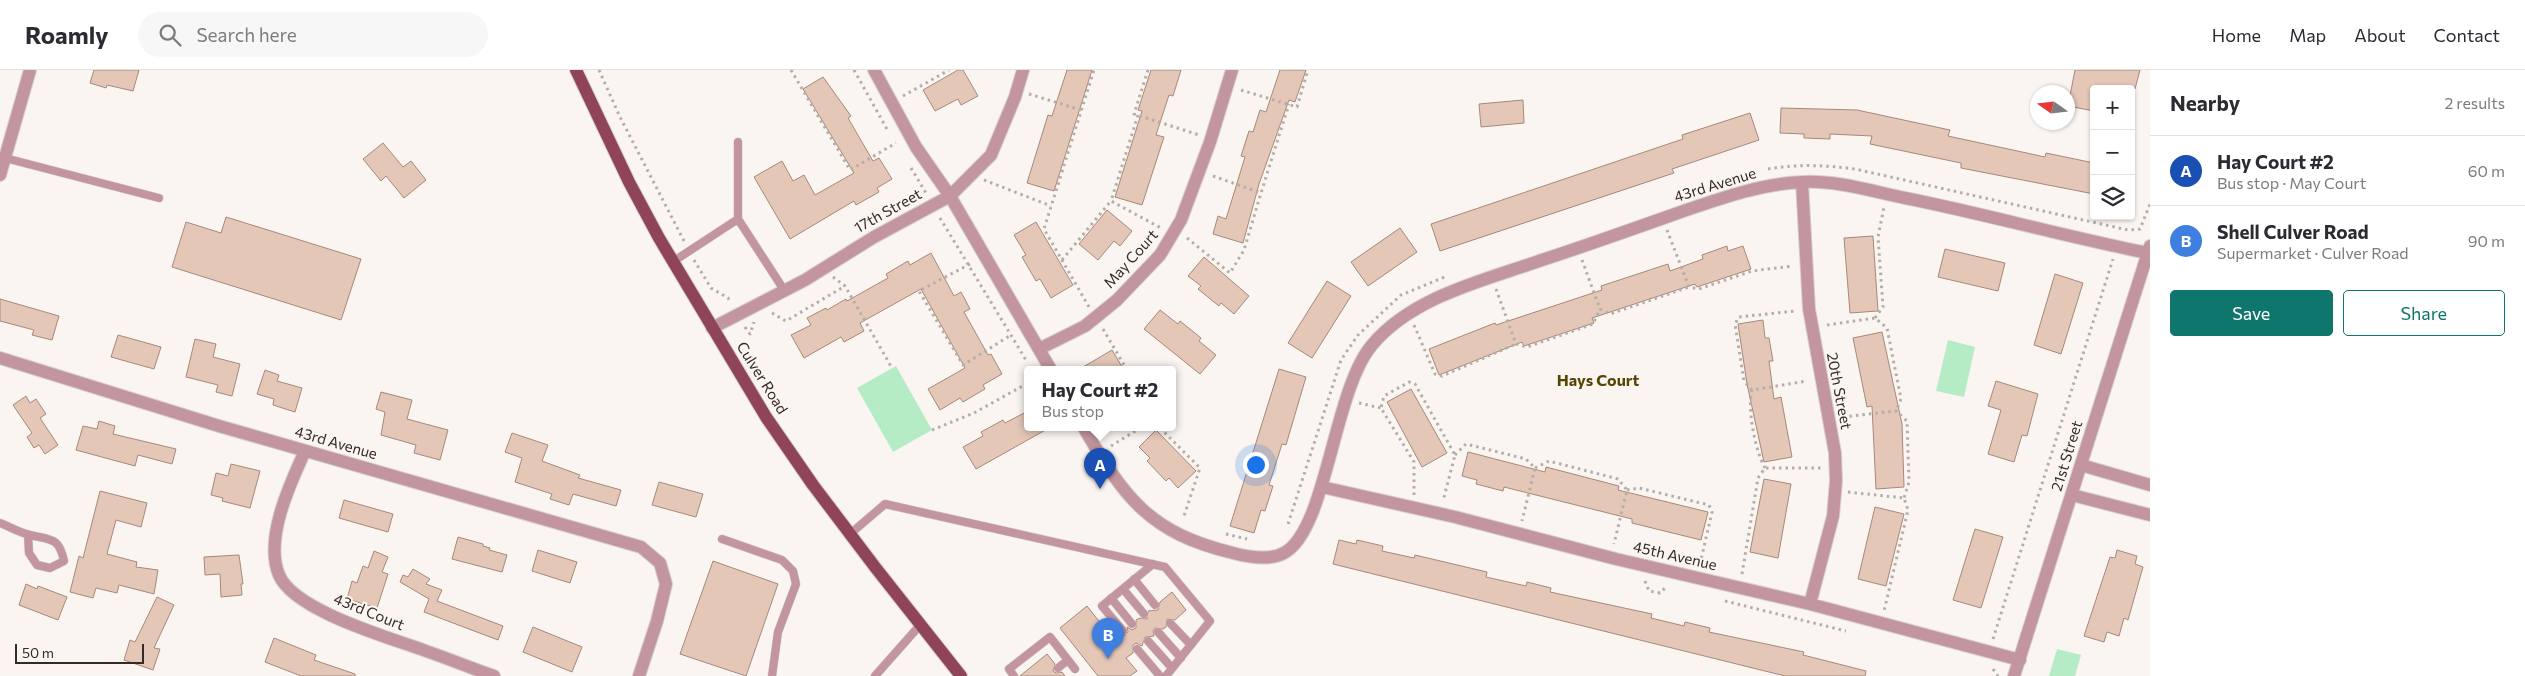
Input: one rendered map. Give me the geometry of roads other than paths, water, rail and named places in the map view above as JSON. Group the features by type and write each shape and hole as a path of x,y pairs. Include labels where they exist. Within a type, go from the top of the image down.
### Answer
{"main road":[{"name":"Culver Road","path":"576,70 629,182 712,328 766,417 850,534 962,676"}],"street":[{"path":"0,175 3,157 30,70"},
{"path":"874,70 916,147 950,196 1049,366"},
{"name":"17th Street","path":"712,328 784,290 874,237 950,196 991,155 1023,70"},
{"name":"May Court","path":"1039,349 1085,326 1146,271 1179,235 1181,220 1212,138 1232,70"},
{"name":"43rd Avenue","path":"1086,431 1108,471 1134,502 1167,528 1185,538 1212,548 1264,558 1284,554 1299,540 1322,487 1331,446 1357,367 1368,349 1382,333 1410,313 1453,292 1577,248 1747,190 1802,182 1840,184 2122,248 2149,249"},
{"name":"20th Street","path":"1802,182 1809,310 1835,453 1833,516 1810,604"},
{"name":"21st Street","path":"2014,676 2149,249"},
{"name":"43rd Avenue","path":"0,358 305,451 641,547 660,563 666,584 657,622 639,676"},
{"name":"43rd Court","path":"305,451 286,497 276,537 275,555 280,576 292,592 348,624 494,676"},
{"path":"2081,465 2150,485"},
{"name":"45th Avenue","path":"1322,487 1440,513 1610,557 1810,604 2020,660"},
{"path":"2072,495 2150,514"}],"lane":[{"path":"738,142 738,219 784,290"},
{"path":"3,157 159,198"},
{"path":"674,261 738,219"},
{"path":"850,534 885,504 1165,567 1210,622 1166,676"},
{"path":"0,523 28,535 50,538 61,547 64,561 50,568 36,565 28,552 28,535"},
{"path":"722,539 782,560 793,571 796,584 778,632 772,676"},
{"path":"1123,631 1102,606 1153,564"},
{"path":"1134,579 1156,605"},
{"path":"1123,589 1144,614"},
{"path":"1111,598 1132,624"},
{"path":"1170,623 1191,646"},
{"path":"875,676 921,624"},
{"path":"1158,632 1180,658"},
{"path":"1014,676 1009,670 1050,637 1075,669"},
{"path":"1148,641 1172,668"},
{"path":"1137,649 1160,676"},
{"path":"1058,668 1068,660"}],"place":[{"name":"Hay Court #2","path":"1100,489"},
{"name":"Shell Culver Road","path":"1108,659"}],"district":[{"name":"Hays Court","path":"1598,380"}]}
